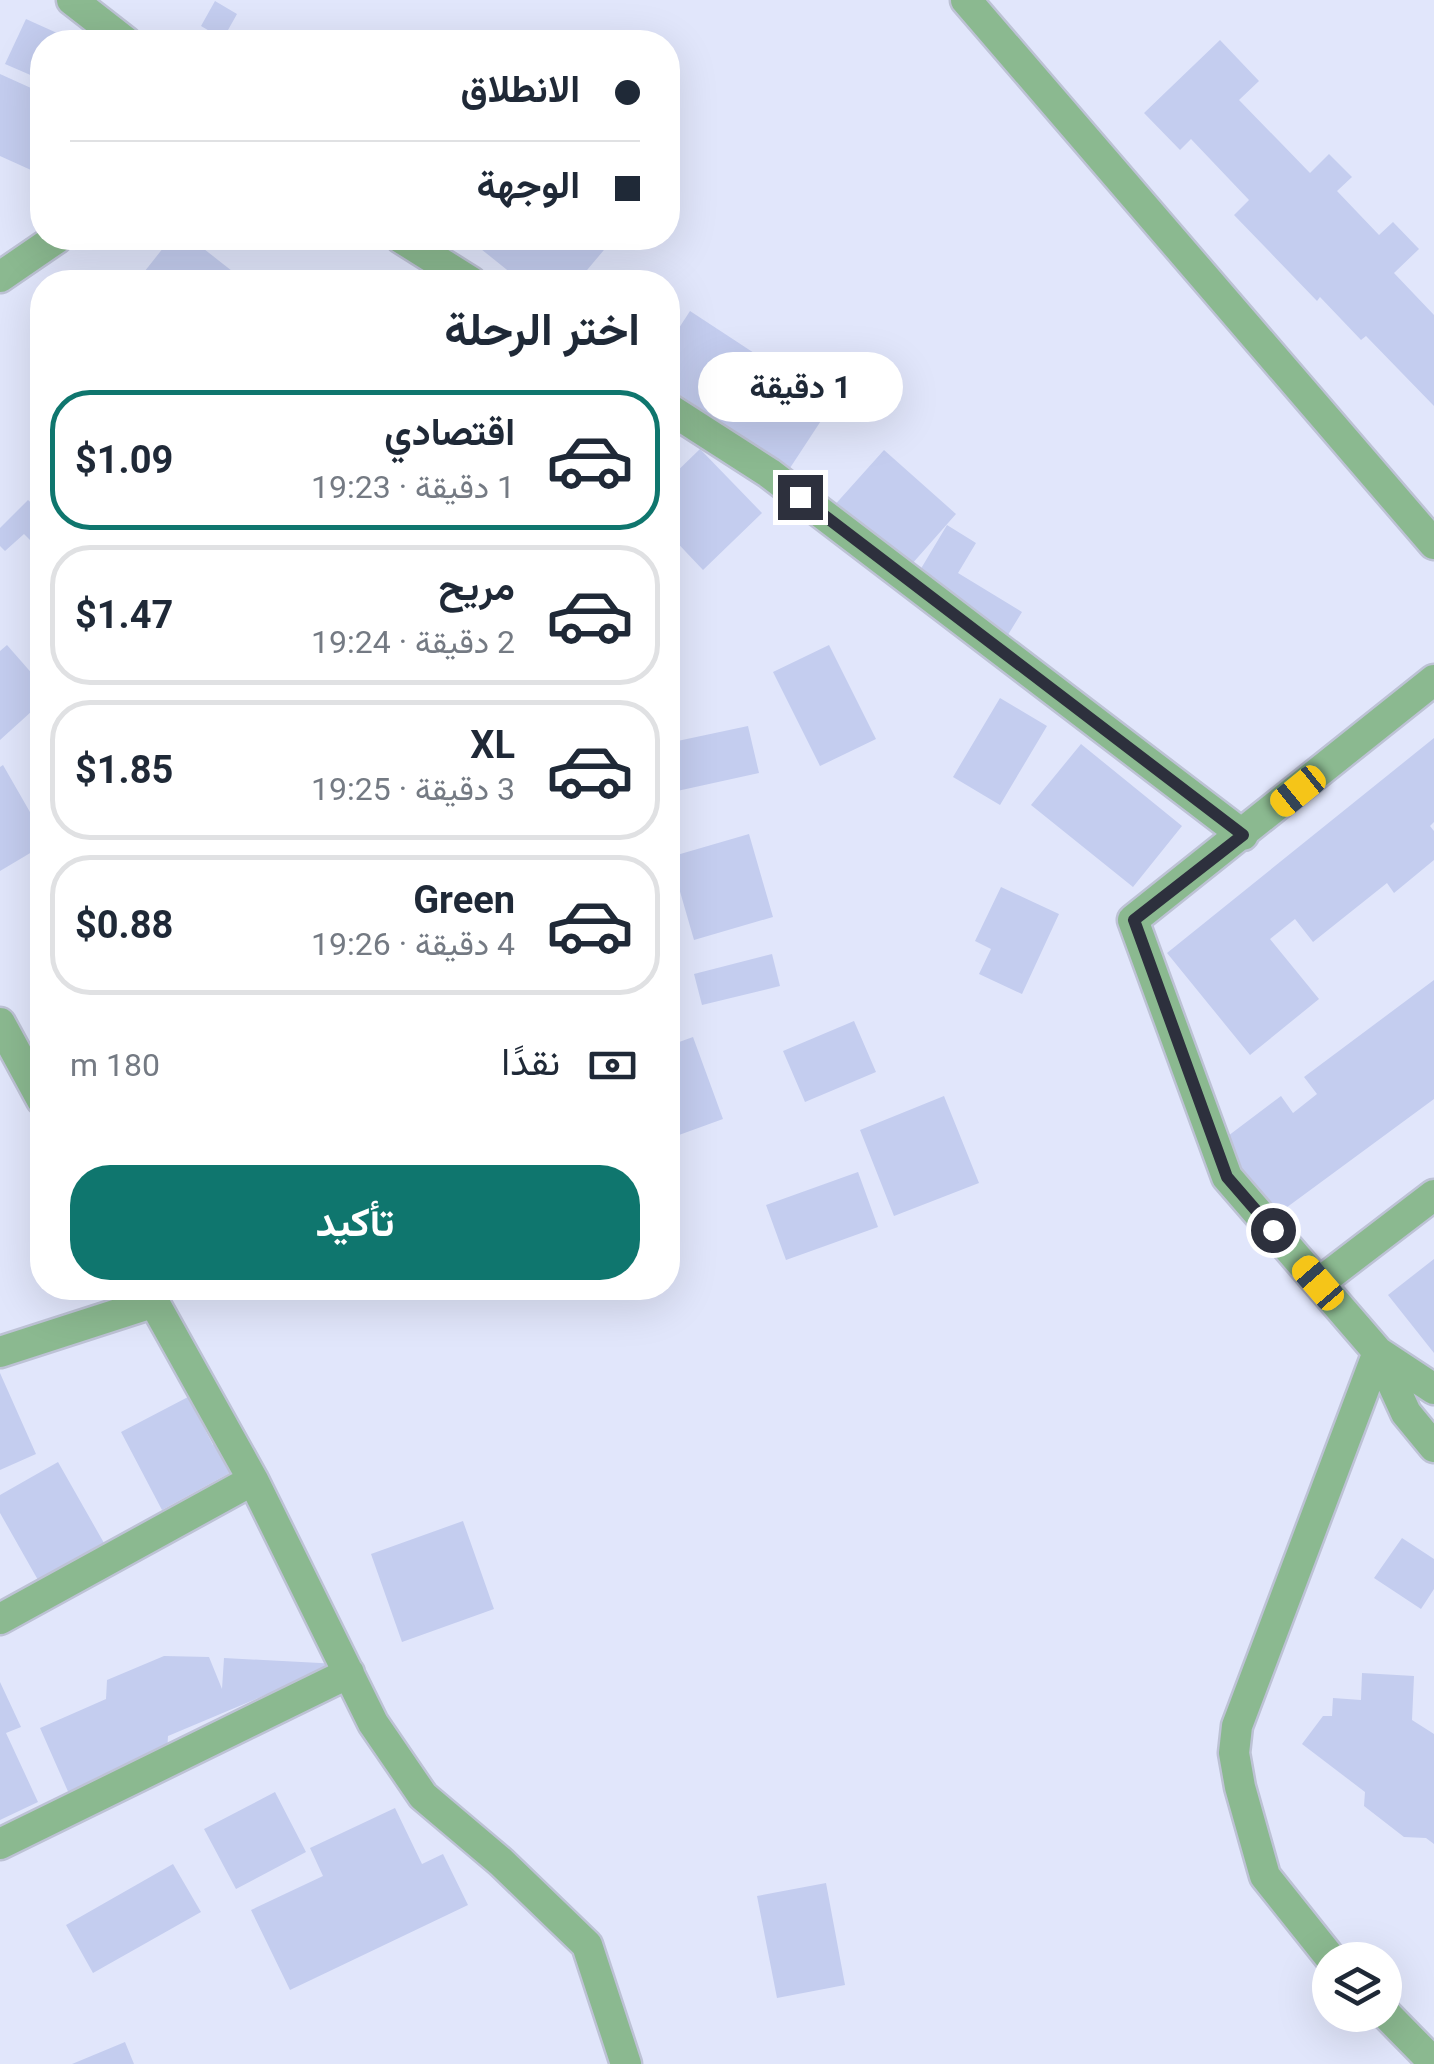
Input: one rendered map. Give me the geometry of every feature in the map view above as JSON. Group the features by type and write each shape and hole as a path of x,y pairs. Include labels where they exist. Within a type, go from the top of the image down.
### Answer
{"street":[{"path":"72,0 111,30"},
{"path":"966,0 1434,544"},
{"path":"0,277 39,250"},
{"path":"419,250 452,270"},
{"path":"680,416 768,472 1243,835"},
{"path":"1434,680 1134,920 1227,1177 1378,1352 1434,1389"},
{"path":"0,1023 30,1078"},
{"path":"1318,1283 1434,1194"},
{"path":"0,1352 137,1300"},
{"path":"153,1300 253,1480 374,1723 423,1796 501,1862 587,1945 626,2064"},
{"path":"1378,1352 1406,1413 1434,1447"},
{"path":"1318,1942 1266,1876 1234,1754 1236,1726 1378,1352"},
{"path":"0,1618 253,1480"},
{"path":"0,1844 349,1673"},
{"path":"1402,2031 1434,2063"}],"building":[{"path":"215,1 237,14 228,30 201,26"},
{"path":"26,19 50,30 30,30 30,75 5,64"},
{"path":"1220,40 1259,81 1239,100 1310,173 1329,154 1352,177 1337,191 1379,235 1393,222 1419,249 1394,273 1434,315 1434,406 1366,336 1361,340 1320,297 1317,301 1234,215 1249,200 1191,139 1180,150 1144,113"},
{"path":"0,74 30,88 30,170 0,156"},
{"path":"162,250 205,250 231,270 146,270"},
{"path":"482,250 604,250 587,270 507,270"},
{"path":"690,311 832,404 790,468 680,395 680,326"},
{"path":"700,449 762,513 703,570 680,546 680,468"},
{"path":"884,450 956,514 904,573 832,508"},
{"path":"30,502 30,540 24,534 5,551 0,546 0,528"},
{"path":"947,525 976,543 958,573 1022,612 1003,643 910,587"},
{"path":"7,645 30,671 30,713 0,740 0,651"},
{"path":"829,645 876,739 820,766 773,672"},
{"path":"1000,698 1047,726 1000,805 953,777"},
{"path":"748,726 759,773 680,790 680,740"},
{"path":"1434,738 1434,822 1430,826 1434,831 1434,860 1394,893 1387,883 1313,942 1295,919 1270,939 1319,999 1250,1055 1167,953"},
{"path":"1081,744 1182,826 1133,887 1031,805"},
{"path":"3,765 30,812 30,853 0,871"},
{"path":"749,834 773,917 694,940 680,892 680,854"},
{"path":"1001,887 1059,914 1022,994 979,974 991,949 975,941"},
{"path":"772,954 780,986 702,1005 694,974"},
{"path":"1434,980 1434,1099 1275,1216 1220,1142 1281,1096 1293,1113 1317,1094 1304,1077"},
{"path":"854,1021 876,1072 805,1102 783,1051"},
{"path":"693,1037 723,1119 680,1135 680,1042"},
{"path":"944,1096 979,1183 894,1216 860,1130"},
{"path":"858,1172 878,1227 786,1260 766,1205"},
{"path":"1434,1259 1434,1353 1388,1295"},
{"path":"0,1373 36,1454 0,1470"},
{"path":"188,1397 213,1445 220,1441 235,1470 162,1510 121,1432"},
{"path":"58,1462 104,1543 38,1580 0,1513 0,1495"},
{"path":"463,1521 494,1609 402,1642 371,1554"},
{"path":"1402,1538 1434,1559 1434,1589 1421,1609 1374,1578"},
{"path":"164,1656 209,1657 222,1689 224,1658 339,1664 168,1736 167,1753 70,1796 40,1728 106,1699 107,1680"},
{"path":"1362,1673 1414,1676 1412,1720 1434,1734 1434,1844 1426,1838 1404,1837 1364,1806 1365,1792 1302,1744 1323,1716 1332,1716 1333,1698 1361,1700"},
{"path":"0,1682 21,1727 6,1733 38,1802 0,1820"},
{"path":"275,1792 306,1852 236,1889 204,1829"},
{"path":"395,1808 422,1864 443,1854 468,1905 290,1990 251,1910 323,1876 310,1848"},
{"path":"173,1864 201,1912 93,1973 66,1925"},
{"path":"826,1883 845,1985 777,1998 757,1896"},
{"path":"125,2042 134,2064 72,2064"}],"route":[{"path":"800,497 1243,835 1134,920 1227,1177 1273,1230"}]}
